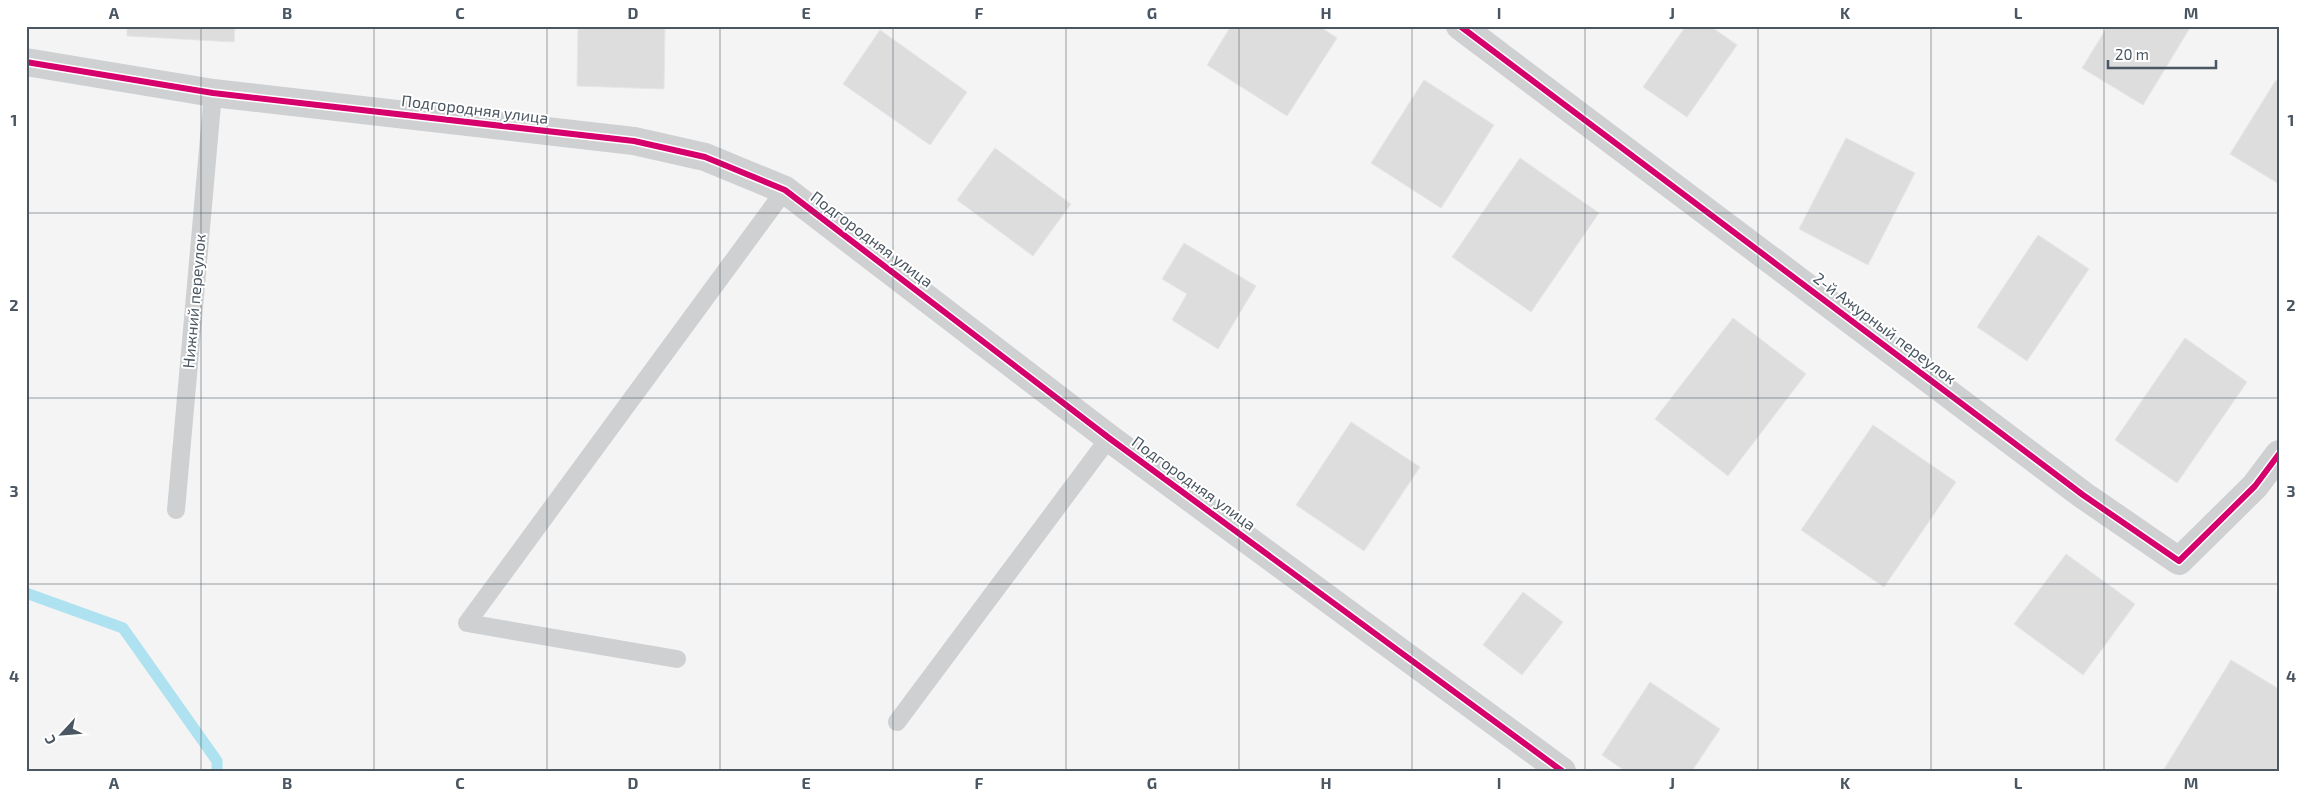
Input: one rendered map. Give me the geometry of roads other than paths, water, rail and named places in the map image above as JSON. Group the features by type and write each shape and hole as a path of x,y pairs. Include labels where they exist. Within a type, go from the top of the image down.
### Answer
{"street":[{"name":"2-й Ажурный переулок","path":"1460,26 2083,495 2179,561 2255,486 2279,454"},
{"name":"Подгородняя улица","path":"26,62 213,93 634,141 705,157 785,190 1109,438 1562,771"}],"lane":[{"name":"Нижний переулок","path":"176,510 213,93"},
{"path":"677,659 467,623 785,190"},
{"path":"897,722 1109,438"}],"waterway":[{"path":"26,593 123,628 217,761 217,771"}]}
